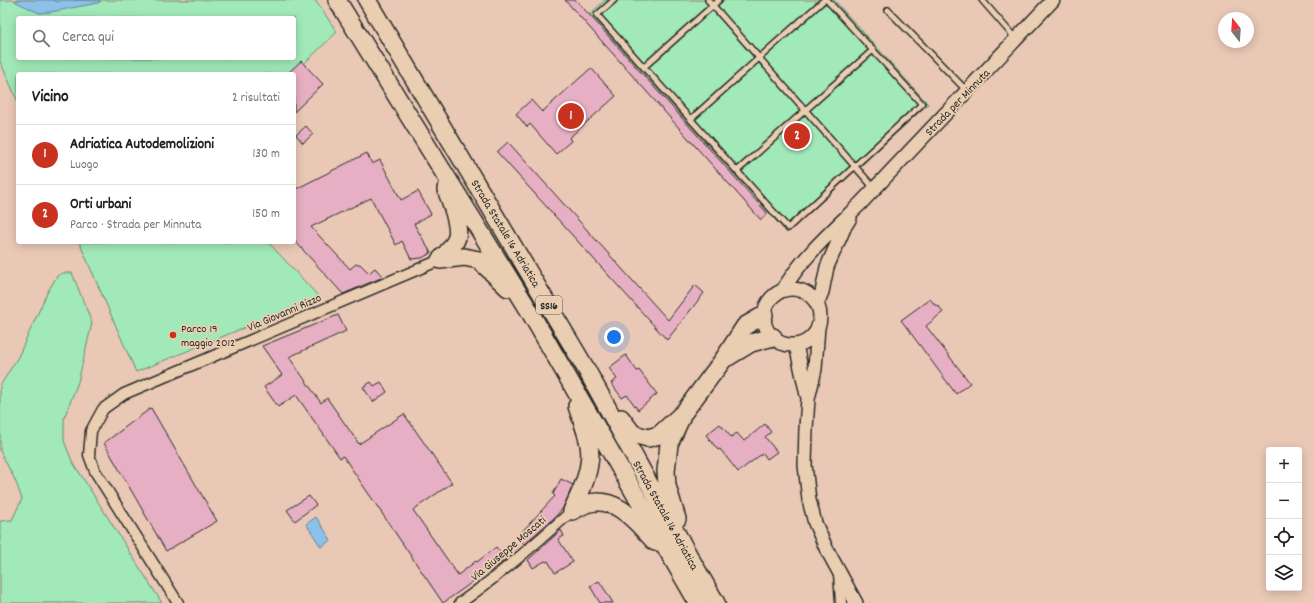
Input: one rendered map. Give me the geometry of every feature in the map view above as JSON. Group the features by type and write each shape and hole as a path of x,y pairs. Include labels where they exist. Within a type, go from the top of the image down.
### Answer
{"highway":[{"name":"Strada Statale 16 Adriatica","path":"337,0 683,562 716,603"},
{"name":"Strada Statale 16 Adriatica","path":"370,6 585,366 683,562 698,603"},
{"path":"428,148 450,198 456,222 457,237 449,250 440,260"},
{"path":"440,260 464,257 479,260 527,307"},
{"path":"585,366 634,434 648,438 659,435 684,412 723,360 745,326 764,315"},
{"path":"723,360 751,343 773,337"},
{"path":"567,375 589,446 589,467 581,492 572,511"},
{"path":"683,562 667,486 666,471 669,444 684,412"},
{"path":"572,511 586,504 600,502 617,507 630,515 683,562"}],"street":[{"name":"Strada per Minnuta","path":"783,290 800,265 860,204 1053,0"},
{"name":"Strada per Minnuta","path":"817,304 822,292 827,267 845,226 860,204"},
{"name":"Via Giovanni Rizzo","path":"178,603 95,471 89,455 91,431 103,409 124,394 440,260"},
{"path":"818,326 810,339 803,342 796,344 780,342 773,337 765,324 764,315 768,302 772,297 783,290 793,289 802,291 811,296 820,311 815,369 808,399 805,465 809,500 815,523 826,548 856,603"},
{"path":"796,344 808,399"},
{"name":"Via Giuseppe Moscati","path":"460,603 488,584 516,562 572,511"},
{"path":"839,571 841,603"}],"lane":[{"path":"614,0 597,15 788,228 922,104 825,0 691,119"},
{"path":"708,0 874,188"},
{"path":"644,67 719,0"},
{"path":"982,0 1016,39"},
{"path":"888,10 967,91"},
{"path":"737,171 873,50"}],"green space":[{"path":"0,0 315,0 337,32 295,72 16,72 16,97 0,61"},
{"path":"605,0 834,0 928,104 787,233 590,14"},
{"name":"Parco 19 maggio 2012","path":"80,244 270,244 319,297 136,372"},
{"path":"63,273 72,273 92,323 78,382 64,418 64,441 72,461 162,603 0,603 0,521 12,520 22,499 15,480 0,451 0,386 18,357 47,293 57,276"}],"water":[{"path":"15,0 54,0 57,2 62,0 101,1 98,3 39,13 16,2"},
{"path":"316,517 331,540 321,547 306,524"}],"building":[{"path":"565,0 576,0 767,213 761,220"},
{"path":"301,61 323,84 296,110 296,72 289,72"},
{"path":"591,68 616,96 569,138 571,141 556,154 530,124 527,127 516,114 531,100 542,112"},
{"path":"306,126 313,134 303,143 296,135"},
{"path":"508,142 668,320 695,285 704,293 667,340 497,152"},
{"path":"367,153 372,164 380,160 401,200 418,191 431,214 414,224 431,253 422,258 411,259 402,241 396,245 371,198 311,227 350,269 356,264 360,264 369,273 375,268 383,277 343,294 296,242 296,189"},
{"path":"930,299 936,306 938,305 943,312 926,326 970,383 956,394 901,320"},
{"path":"338,315 346,331 289,357 321,403 327,398 359,444 404,414 452,483 413,510 458,575 496,547 506,559 489,572 487,570 443,603 343,456 340,458 296,395 278,407 264,387 282,375 262,346"},
{"path":"626,355 637,371 639,370 657,394 638,410 627,395 622,398 611,383 617,379 609,368"},
{"path":"371,382 374,386 381,382 387,392 373,402 363,387"},
{"path":"151,408 217,521 166,551 104,443"},
{"path":"720,424 731,437 737,433 744,441 765,424 771,432 765,437 777,452 767,459 763,453 738,472 720,449 718,450 706,435"},
{"path":"561,479 573,485 563,508 554,518 524,544 517,537 555,496 553,494"},
{"path":"309,496 316,505 295,521 287,510"},
{"path":"561,530 564,536 558,539 573,562 555,573 548,561 545,561 533,568 528,560"},
{"path":"599,581 613,603 600,603 590,586"}],"place":[{"name":"Adriatica Autodemolizioni","path":"571,116"},
{"name":"Orti urbani","path":"797,136"},
{"name":"Parco 19 maggio 2012","path":"173,335"}]}
